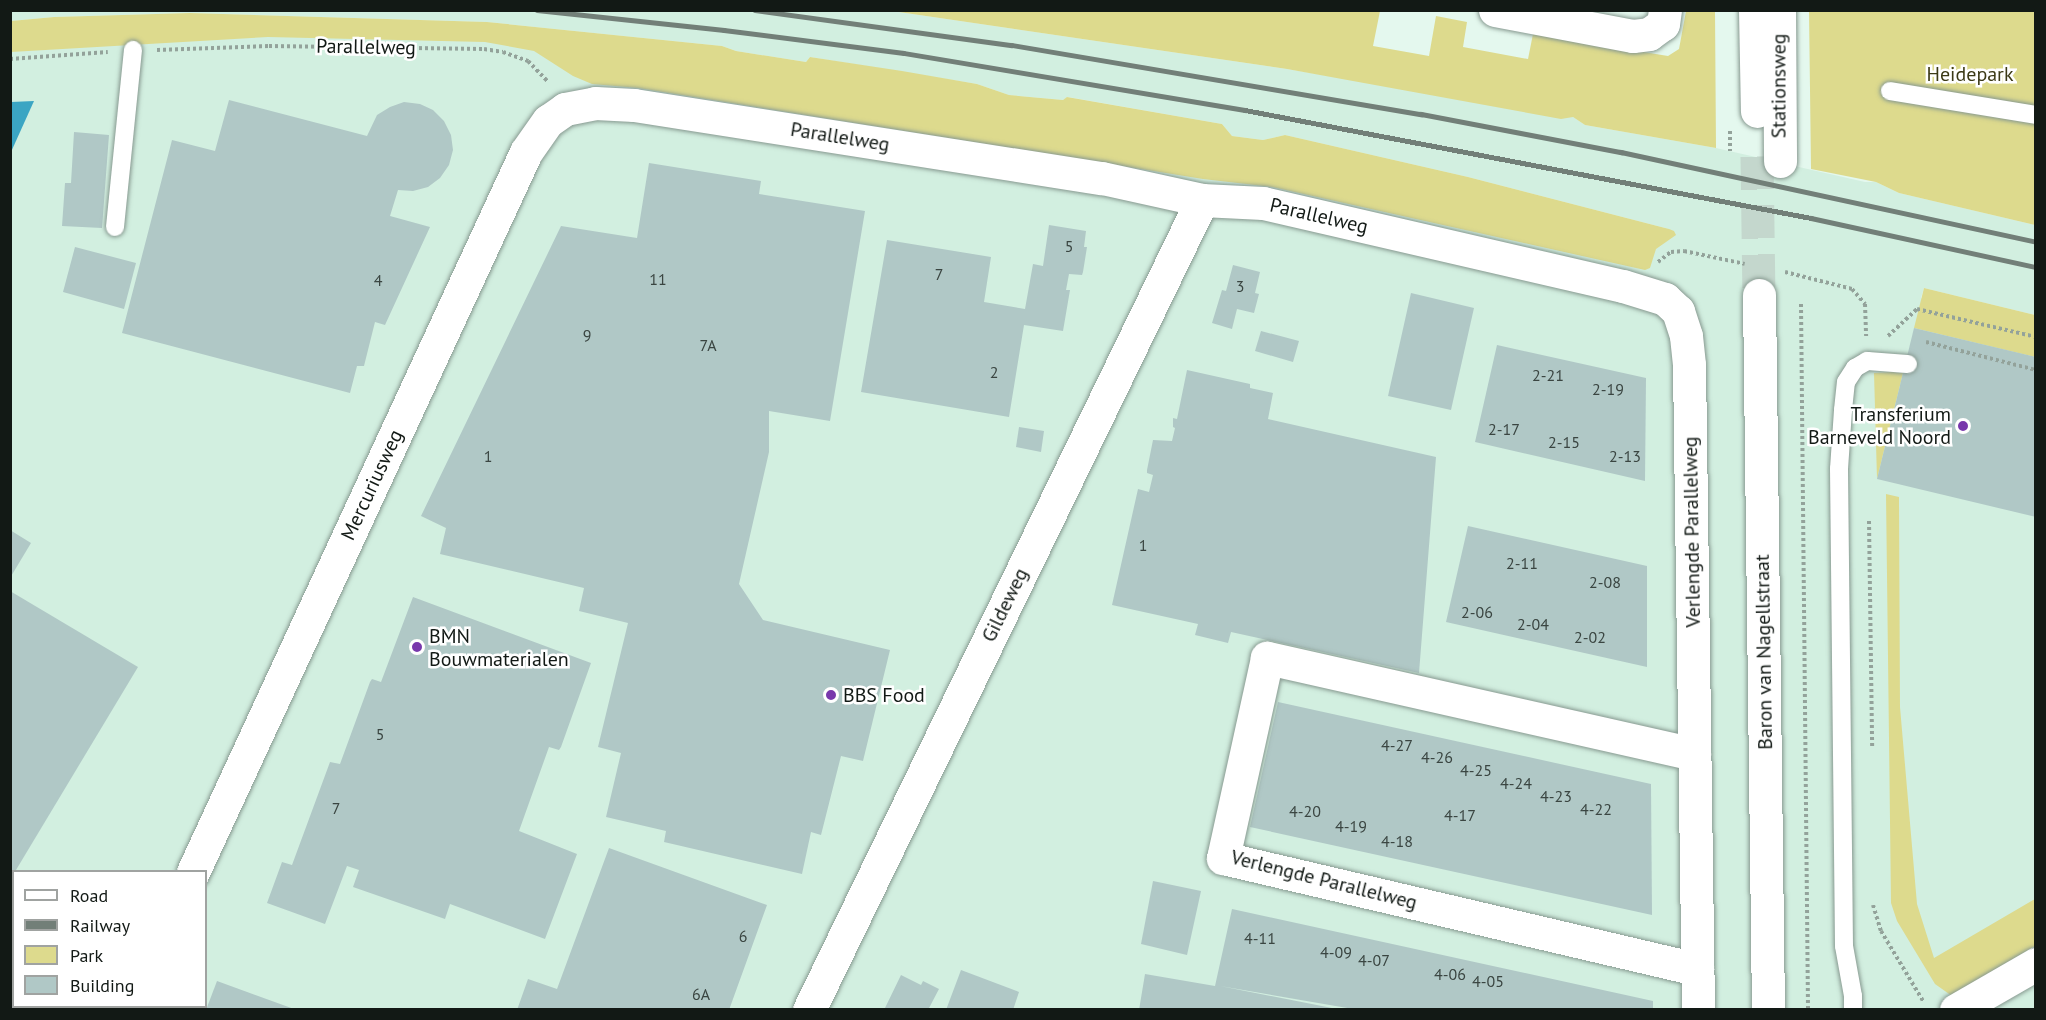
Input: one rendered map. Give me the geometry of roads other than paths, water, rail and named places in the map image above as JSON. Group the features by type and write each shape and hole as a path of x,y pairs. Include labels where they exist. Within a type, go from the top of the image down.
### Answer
{"street":[{"path":"1495,10 1633,36 1657,22"},
{"name":"Stationsweg","path":"1755,10 1768,159 1779,10"},
{"name":"Parallelweg","path":"565,110 595,103 634,105 1102,178 1202,200 1263,203 1623,285 1665,299 1678,311"},
{"name":"Mercuriusweg","path":"194,870 526,152 548,121 565,110"},
{"name":"Gildeweg","path":"808,1010 1202,200"},
{"name":"Baron van Nagellstraat","path":"1768,1010 1780,299 1790,1010"},
{"name":"Verlengde Parallelweg","path":"1678,311 1686,336 1689,365 1698,1010"},
{"name":"Verlengde Parallelweg","path":"1694,754 1267,658 1223,858 1697,969"},
{"path":"1956,1010 2036,964"}],"lane":[{"path":"115,227 133,50"},
{"path":"1890,91 2036,115"},
{"path":"1866,1010 1853,1003 1844,946 1839,469 1846,382 1855,368 1867,361 1908,364"}],"water":[{"path":"34,101 11,152 11,102"}],"tunnel":[{"path":"1757,156 1759,295"}],"railway":[{"path":"537,10 724,30 904,53 1245,110 1811,218 2036,267"},
{"path":"755,10 1012,45 1421,114 1621,152 2036,242"}],"place":[{"name":"Transferium Barneveld Noord","path":"1963,426"},
{"name":"BMN Bouwmaterialen","path":"417,647"},
{"name":"BBS Food","path":"831,695"}],"park label":[{"name":"Heidepark","path":"1970,74"}]}
